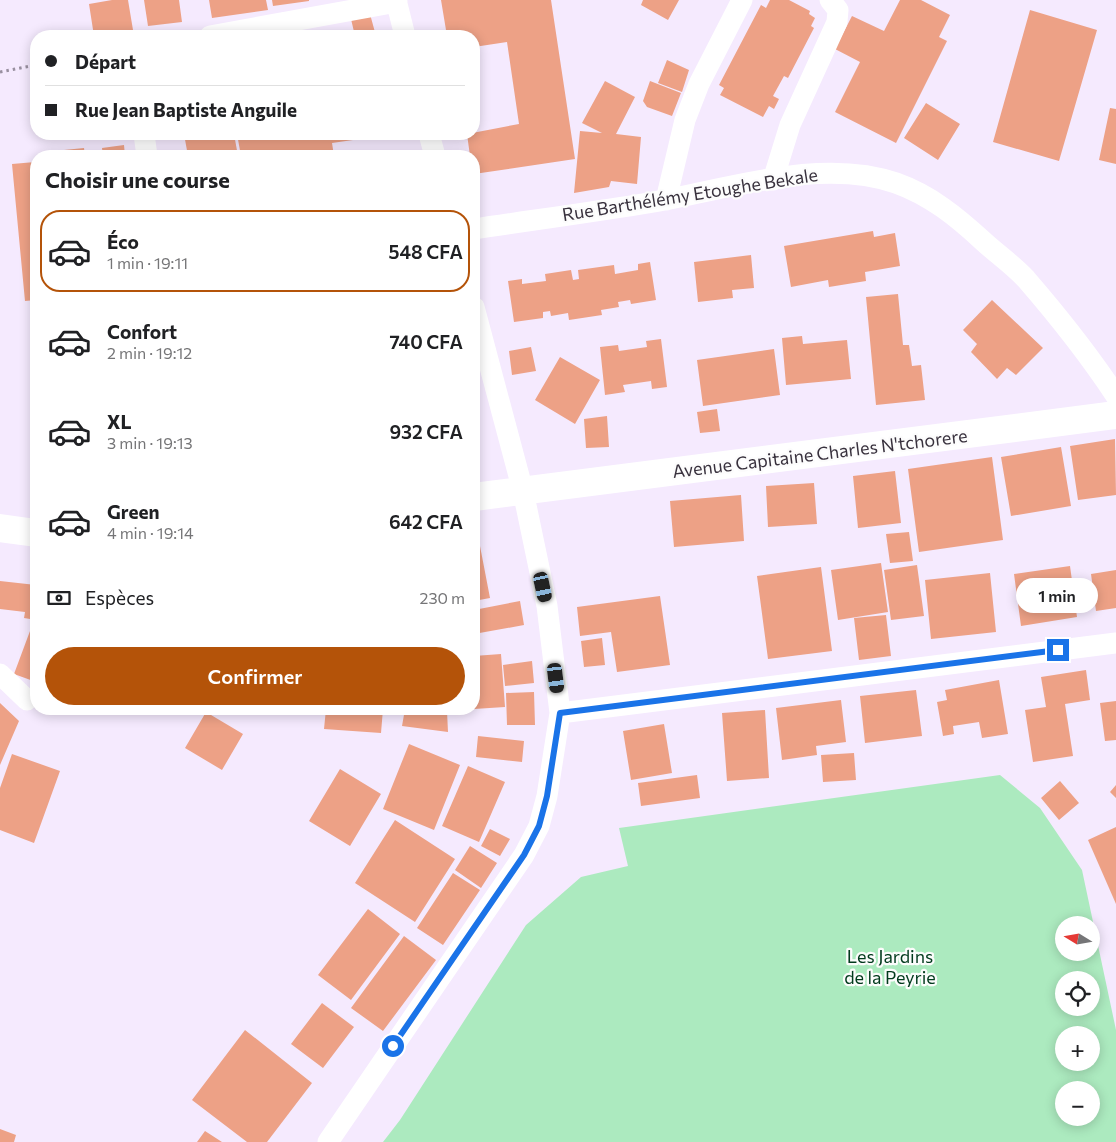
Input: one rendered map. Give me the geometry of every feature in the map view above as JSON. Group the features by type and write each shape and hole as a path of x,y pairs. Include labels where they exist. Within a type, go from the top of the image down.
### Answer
{"main road":[{"name":"Avenue Capitaine Charles N'tchorere","path":"480,496 1116,415"},
{"path":"0,528 30,533"}],"street":[{"path":"666,200 685,120 700,84 742,0"},
{"path":"773,180 790,125 837,22 838,10 830,0"},
{"path":"242,30 396,1 403,30"},
{"name":"Rue Barthélémy Etoughe Bekale","path":"480,228 666,200 773,180 840,173 872,176 896,183 931,198 963,223 1024,278 1069,332 1116,396"},
{"path":"328,1142 524,855 539,826 547,796 560,713 547,606 523,491 480,330"},
{"path":"560,713 1116,643"},
{"path":"0,674 27,700"}],"path":[{"path":"0,72 30,66"}],"green space":[{"name":"Les Jardins de la Peyrie","path":"1000,775 1040,808 1082,870 1092,916 1055,916 1055,961 1100,961 1100,955 1116,1030 1116,1142 383,1142 400,1120 526,925 581,877 628,866 619,828"}],"building":[{"path":"112,0 128,0 133,30 93,30 89,4"},
{"path":"144,0 179,0 182,22 148,26"},
{"path":"209,0 266,0 268,10 212,18"},
{"path":"272,0 309,0 309,1 273,6"},
{"path":"441,0 551,0 575,159 480,173 480,150 469,150 468,140 480,140 480,132 519,124 507,42 480,46 480,30 446,30"},
{"path":"643,0 679,0 668,20 641,5"},
{"path":"770,0 789,0 810,11 809,14 815,18 811,26 814,28 788,78 784,76 773,96 779,99 774,109 769,106 763,117 720,95 724,88 719,85 761,5 766,8"},
{"path":"900,0 921,0 950,15 939,37 947,41 896,143 835,112 860,62 835,49 852,16 884,31"},
{"path":"1030,10 1097,30 1059,161 993,142"},
{"path":"370,14 374,30 354,30 351,19"},
{"path":"667,60 689,70 682,92 658,83"},
{"path":"605,81 635,97 616,134 641,137 637,184 611,181 609,187 574,193 580,131 602,133 582,123"},
{"path":"650,81 681,93 672,116 647,107 643,101"},
{"path":"926,103 960,124 938,160 904,138"},
{"path":"1110,108 1116,109 1116,164 1099,160"},
{"path":"185,140 235,140 237,150 187,150"},
{"path":"238,140 353,140 332,143 333,150 240,150"},
{"path":"124,145 124,150 102,150 102,148"},
{"path":"84,148 84,150 64,150"},
{"path":"30,162 30,301 25,301 12,164"},
{"path":"873,231 874,237 895,233 900,266 865,272 866,281 829,287 828,280 791,287 784,246"},
{"path":"751,255 754,288 732,290 733,298 698,302 694,262"},
{"path":"650,262 656,300 631,304 630,300 618,302 619,307 601,310 602,315 569,320 568,313 551,316 550,311 543,312 543,318 514,322 508,281 522,279 522,284 546,281 545,274 571,270 573,280 579,279 578,270 614,265 615,274 638,270 638,264"},
{"path":"898,294 903,345 909,345 912,366 921,365 925,400 876,405 866,297"},
{"path":"992,300 1043,348 1016,375 1007,368 997,379 971,352 977,344 963,330"},
{"path":"802,336 803,344 847,340 851,379 786,385 782,338"},
{"path":"661,339 667,387 652,389 651,381 623,385 625,392 605,395 600,347 618,345 619,351 647,347 646,341"},
{"path":"531,347 536,371 512,375 509,351"},
{"path":"774,349 780,395 703,406 697,360"},
{"path":"560,357 600,380 575,424 535,400"},
{"path":"717,409 720,431 700,433 697,412"},
{"path":"607,416 609,447 586,448 584,419"},
{"path":"1115,439 1116,495 1078,500 1070,446"},
{"path":"1061,447 1071,506 1011,516 1001,457"},
{"path":"992,457 1003,540 919,552 908,469"},
{"path":"895,471 901,523 858,528 853,476"},
{"path":"814,483 817,524 768,527 766,486"},
{"path":"741,495 744,541 674,547 670,501"},
{"path":"909,532 913,561 890,563 886,534"},
{"path":"480,546 490,598 480,600"},
{"path":"881,563 888,612 838,620 831,570"},
{"path":"917,565 924,616 891,620 884,570"},
{"path":"1070,566 1077,617 1021,626 1014,574"},
{"path":"821,567 832,651 768,659 757,576"},
{"path":"1116,570 1116,608 1096,611 1091,574"},
{"path":"990,573 996,632 931,639 925,580"},
{"path":"0,581 30,584 30,619 24,618 25,612 0,609"},
{"path":"660,596 670,665 617,672 611,632 580,636 577,607"},
{"path":"520,601 524,625 480,633 480,609"},
{"path":"886,615 891,656 859,660 854,618"},
{"path":"30,631 30,680 14,674"},
{"path":"602,638 605,665 584,667 581,641"},
{"path":"501,654 505,707 480,709 480,656"},
{"path":"532,661 534,683 505,686 503,665"},
{"path":"1086,670 1090,700 1065,704 1073,756 1033,762 1025,710 1046,707 1041,677"},
{"path":"999,680 1008,734 982,738 979,722 953,726 954,734 943,736 937,702 947,700 945,690"},
{"path":"916,690 922,736 865,743 860,696"},
{"path":"534,692 535,725 507,725 506,693"},
{"path":"841,700 846,742 816,746 817,755 782,760 776,708"},
{"path":"1116,701 1116,740 1105,741 1100,703"},
{"path":"0,703 19,721 0,765"},
{"path":"765,710 769,778 727,781 722,713"},
{"path":"204,715 211,715 243,734 222,770 185,748"},
{"path":"325,715 382,715 381,733 324,729"},
{"path":"404,715 447,715 448,732 402,726"},
{"path":"664,724 672,773 631,780 623,731"},
{"path":"478,736 524,741 522,762 476,757"},
{"path":"409,744 460,765 434,830 383,809"},
{"path":"854,753 856,780 823,782 821,755"},
{"path":"12,754 60,771 34,843 0,830 0,788"},
{"path":"468,766 505,782 479,842 442,826"},
{"path":"340,769 381,794 350,846 309,821"},
{"path":"697,775 700,798 641,806 638,783"},
{"path":"1060,781 1079,803 1059,820 1041,798"},
{"path":"1116,785 1116,798 1110,792"},
{"path":"395,820 455,859 415,922 355,883"},
{"path":"1116,827 1116,904 1088,840"},
{"path":"490,829 510,839 500,856 481,846"},
{"path":"470,846 497,863 481,888 455,870"},
{"path":"453,873 480,890 443,945 417,928"},
{"path":"368,909 400,934 351,1000 318,975"},
{"path":"404,936 436,960 383,1031 351,1008"},
{"path":"322,1003 354,1027 323,1068 291,1044"},
{"path":"245,1030 312,1083 267,1142 247,1142 192,1100"},
{"path":"0,1129 16,1135 14,1142 0,1142"},
{"path":"205,1131 222,1142 197,1142"}],"route":[{"path":"393,1046 524,855 539,826 547,796 560,713 1058,650"}]}
